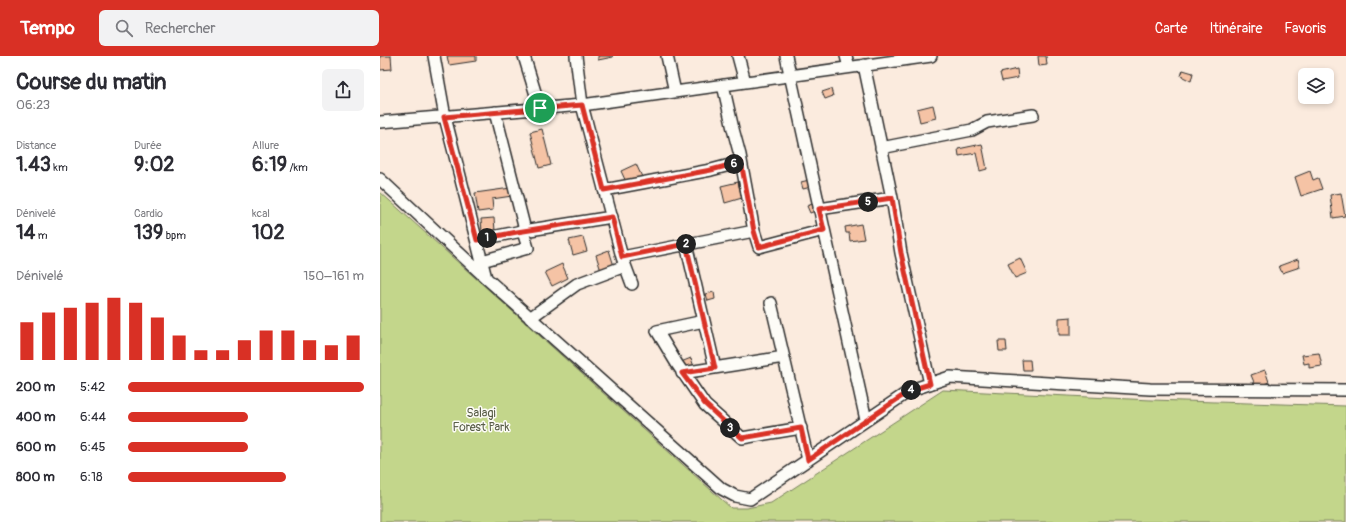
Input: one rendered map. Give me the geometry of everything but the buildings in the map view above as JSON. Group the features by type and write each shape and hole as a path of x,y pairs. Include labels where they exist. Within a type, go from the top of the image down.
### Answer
{"street":[{"path":"434,56 444,117 486,278"},
{"path":"524,56 540,108"},
{"path":"576,56 582,105 604,190 632,284"},
{"path":"667,56 675,92"},
{"path":"738,56 745,82"},
{"path":"786,56 866,420"},
{"path":"846,56 849,68"},
{"path":"380,122 582,105 930,56"},
{"path":"864,66 892,198 901,253 930,384"},
{"path":"723,85 741,162 754,231 759,247 824,230"},
{"path":"482,261 528,248 524,235 525,230 495,112"},
{"path":"881,148 972,130 987,122 1033,115"},
{"path":"604,190 711,170 741,162"},
{"path":"380,179 530,318 722,489 735,496 750,499 911,390 950,377 1150,389 1346,390"},
{"path":"819,209 892,198"},
{"path":"477,240 525,230 612,217"},
{"path":"530,318 577,284 624,261 686,244 754,231"},
{"path":"686,244 715,368"},
{"path":"771,303 808,460"},
{"path":"704,321 657,332 682,373 705,404 742,438 801,428"},
{"path":"682,373 784,357"}],"green space":[{"name":"Salagi Forest Park","path":"380,192 731,508 747,508 771,503 943,390 1151,400 1346,406 1346,522 380,522"}],"route":[{"path":"582,105 604,190 711,170 741,162 754,231 759,247 824,230 819,209 892,198 901,253 930,384 911,390 808,460 801,428 742,438 705,404 682,373 715,368 686,244 622,257 612,217 477,240 444,117 540,108 582,105"}]}
